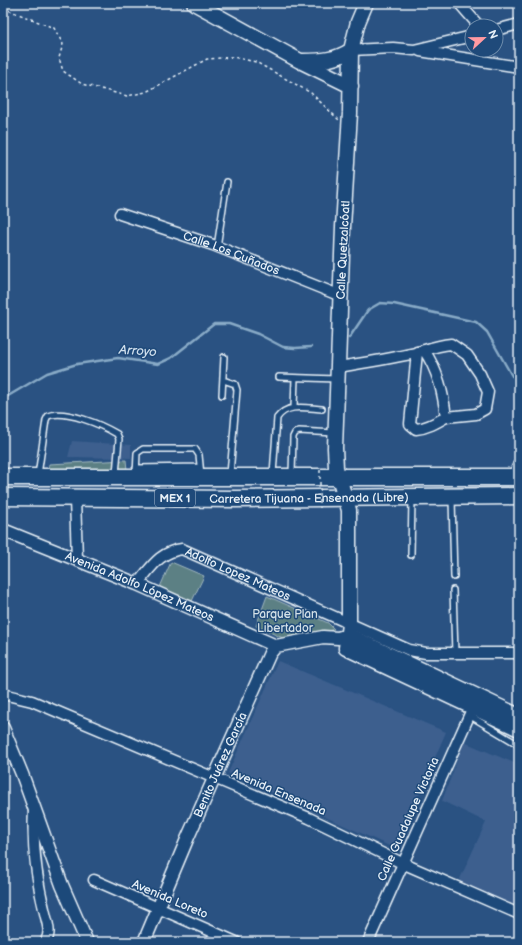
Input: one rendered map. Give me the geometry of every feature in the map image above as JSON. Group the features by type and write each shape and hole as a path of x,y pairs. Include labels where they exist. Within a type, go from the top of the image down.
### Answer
{"highway":[{"name":"Carretera Tijuana - Ensenada (Libre)","path":"3,477 116,477 136,473 201,472 230,477 514,477"},
{"name":"Carretera Tijuana - Ensenada (Libre)","path":"3,497 519,496"}],"main road":[{"path":"194,3 300,61 350,86"},
{"name":"Calle Quetzalcóatl","path":"346,497 338,476 335,462 341,296 349,130 351,50 358,22 366,3"},
{"path":"300,61 323,61 342,56 351,50"},
{"path":"345,636 349,510 346,497"},
{"path":"345,636 471,711 519,729"},
{"path":"345,636 519,716"}],"street":[{"path":"460,3 472,18"},
{"path":"504,28 519,24"},
{"path":"414,50 464,38"},
{"path":"351,50 393,48 414,50 519,67"},
{"name":"Calle Los Cuñados","path":"120,214 217,247 341,296"},
{"path":"338,373 434,346 451,344 467,355 480,374 488,392 485,409 476,414 446,417 421,429 416,429 410,424 420,351"},
{"path":"420,351 434,365 443,392 446,417"},
{"path":"75,498 77,560"},
{"name":"Avenida Adolfo López Mateos","path":"3,530 137,584 276,646"},
{"name":"Adolfo Lopez Mateos","path":"137,584 162,555 173,550 182,549 345,636 426,653 519,652"},
{"path":"276,646 323,637 345,636"},
{"name":"Benito Juárez García","path":"144,942 157,908 214,778 264,666 276,646"},
{"name":"Avenida Ensenada","path":"3,694 32,701 309,818 402,863 519,914"},
{"name":"Calle Guadalupe Victoria","path":"368,942 471,711"},
{"path":"3,728 34,807 62,885 87,942"},
{"path":"34,807 34,856 39,890 50,932 47,942"},
{"name":"Avenida Loreto","path":"94,880 236,942"}],"lane":[{"path":"217,247 227,182"},
{"path":"222,395 224,357"},
{"path":"279,377 295,378 338,373"},
{"path":"294,407 295,378"},
{"path":"223,380 235,384 238,390 230,477"},
{"path":"272,477 277,418 281,412 294,407 322,409"},
{"path":"38,477 46,420 48,416 53,415 76,417 117,434 119,439 116,477"},
{"path":"292,477 293,437 295,433 299,431 336,433"},
{"path":"136,473 137,453 142,449 195,450 199,455 201,472"},
{"path":"514,477 519,458"},
{"path":"411,555 412,496"},
{"path":"452,496 454,577"},
{"path":"453,590 455,653"},
{"path":"471,711 519,745"}],"path":[{"path":"3,8 54,28 63,44 59,58 63,71 82,84 126,96 146,92 206,59 233,57 256,62 311,93 349,130"},
{"path":"320,470 320,508"}],"shaded area":[{"path":"72,441 131,445 131,458 68,457"},
{"path":"278,661 446,732 396,849 228,773"},
{"path":"464,742 519,765 519,907 459,881 486,822 442,801"}],"green space":[{"path":"126,460 127,470 48,471 49,464"},
{"path":"171,562 204,576 192,601 160,587"},
{"name":"Parque Plan Libertador","path":"267,596 328,623 334,629 294,643 256,626"}],"waterway":[{"name":"Arroyo","path":"349,338 368,310 380,303 394,304 476,322 487,332 512,376 519,380"},
{"name":"Arroyo","path":"3,399 47,373 77,364 118,358 158,364 171,358 214,324 229,324 258,334 283,347 311,347"}]}
